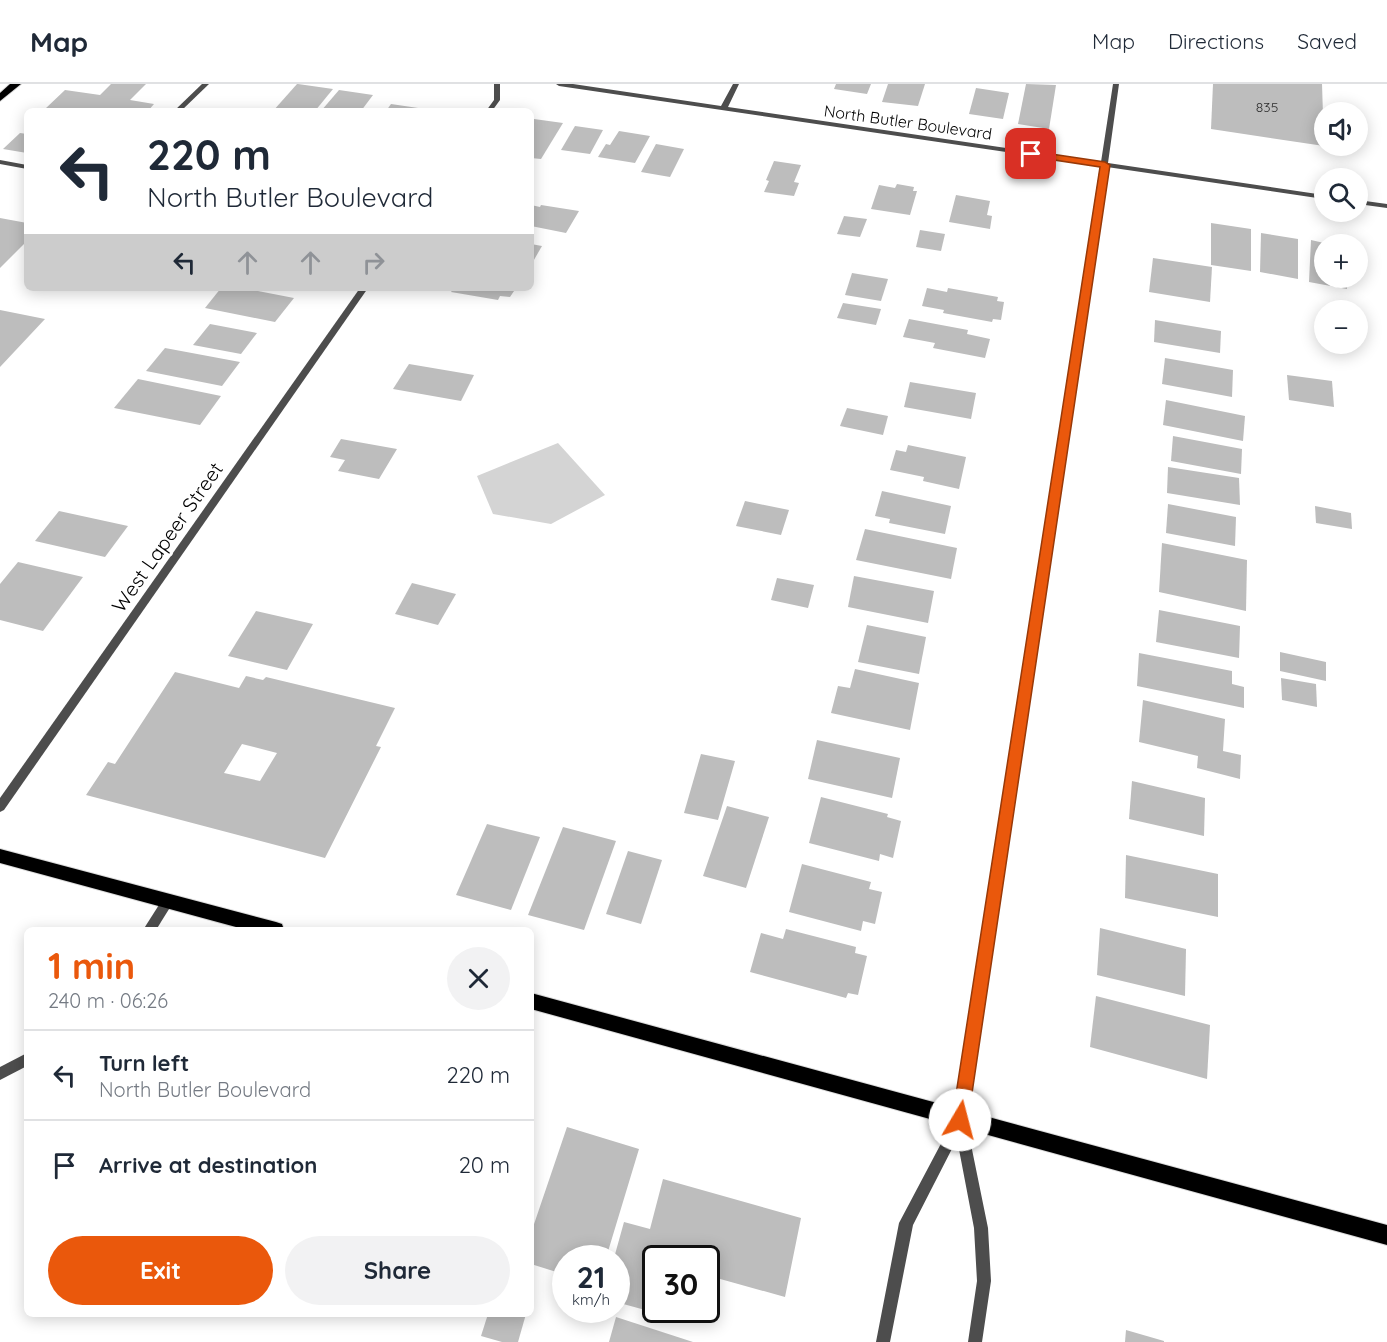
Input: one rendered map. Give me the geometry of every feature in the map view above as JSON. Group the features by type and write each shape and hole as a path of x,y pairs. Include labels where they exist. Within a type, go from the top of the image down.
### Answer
{"main road":[{"path":"0,98 16,84"},
{"path":"0,856 265,927"},
{"path":"534,1002 1387,1235"}],"street":[{"path":"180,108 206,84"},
{"path":"491,108 497,100 497,84"},
{"name":"North Butler Boulevard","path":"559,84 1314,196"},
{"path":"723,109 736,84"},
{"path":"883,1342 906,1223 960,1120 1116,84"},
{"path":"0,162 24,166"},
{"path":"1368,203 1387,206"},
{"name":"West Lapeer Street","path":"0,807 362,291"},
{"path":"150,927 168,901"},
{"path":"0,1074 24,1061"},
{"path":"960,1120 981,1228 984,1281 975,1342"}],"shaded area":[{"path":"558,443 605,495 551,524 493,514 477,476"}],"building":[{"path":"111,84 146,84 130,100 154,104 151,108 46,108 65,90 100,95"},
{"path":"297,84 333,89 317,108 276,108"},
{"path":"836,84 871,84 867,94 834,89"},
{"path":"888,84 925,84 918,106 882,102"},
{"path":"1026,84 1056,85 1049,129 1018,124"},
{"path":"1213,84 1322,84 1323,102 1314,102 1314,144 1211,129"},
{"path":"976,88 1009,93 1003,119 969,114"},
{"path":"339,90 373,95 363,108 324,108"},
{"path":"391,104 418,108 388,108"},
{"path":"534,119 563,123 541,159 534,158"},
{"path":"575,126 603,130 590,154 561,150"},
{"path":"619,131 650,136 635,163 598,157 606,144 610,145"},
{"path":"20,133 24,134 24,152 3,149"},
{"path":"656,144 684,149 670,177 641,172"},
{"path":"774,161 801,165 794,182 799,183 794,196 764,192"},
{"path":"897,184 914,187 913,191 917,191 910,215 871,209 879,185 895,188"},
{"path":"956,195 990,201 987,215 992,216 990,229 949,222"},
{"path":"534,206 579,211 566,233 534,227"},
{"path":"844,216 867,219 860,237 837,234"},
{"path":"0,218 24,222 24,244 0,268"},
{"path":"1211,223 1251,229 1251,271 1211,265"},
{"path":"920,230 945,234 941,251 916,247"},
{"path":"1261,233 1298,239 1298,279 1260,272"},
{"path":"1311,240 1314,241 1314,283 1309,282"},
{"path":"534,245 542,246 534,260"},
{"path":"1153,258 1212,267 1210,302 1149,292"},
{"path":"852,273 888,279 881,301 845,295"},
{"path":"927,288 947,292 948,288 998,297 997,301 1004,302 1001,320 993,319 992,322 943,313 944,310 922,306"},
{"path":"219,291 258,291 294,298 275,322 205,308"},
{"path":"514,291 510,297 500,296 498,300 451,292"},
{"path":"843,303 881,309 876,325 837,318"},
{"path":"0,310 45,319 0,367"},
{"path":"909,319 968,330 967,334 990,339 985,358 933,348 935,343 903,337"},
{"path":"1155,320 1221,331 1220,353 1154,342"},
{"path":"210,324 257,333 241,354 193,345"},
{"path":"165,348 240,362 222,386 146,371"},
{"path":"1165,358 1233,370 1232,397 1162,384"},
{"path":"409,364 474,375 461,401 393,389"},
{"path":"1287,375 1332,381 1334,407 1289,400"},
{"path":"138,379 221,396 200,425 114,408"},
{"path":"910,382 976,393 971,419 904,407"},
{"path":"1166,400 1245,416 1243,441 1163,425"},
{"path":"847,408 888,416 883,435 840,426"},
{"path":"1173,436 1242,449 1241,474 1171,461"},
{"path":"341,439 397,449 379,479 338,471 345,460 330,457"},
{"path":"908,445 966,457 959,489 923,481 924,477 890,470 896,450 906,452"},
{"path":"1168,467 1239,478 1240,505 1167,493"},
{"path":"882,491 951,506 945,534 889,523 890,519 875,516"},
{"path":"745,501 789,510 781,535 736,526"},
{"path":"1168,504 1236,517 1235,546 1166,533"},
{"path":"1315,506 1351,513 1352,529 1316,523"},
{"path":"59,511 128,526 105,557 35,541"},
{"path":"865,529 957,548 951,579 856,560"},
{"path":"1162,543 1247,560 1246,611 1159,592"},
{"path":"18,562 83,577 43,631 0,620 0,584"},
{"path":"854,576 934,591 928,623 848,607"},
{"path":"777,578 814,585 808,608 771,600"},
{"path":"412,583 456,594 438,625 395,614"},
{"path":"1159,610 1240,626 1239,658 1156,642"},
{"path":"256,611 313,624 287,670 228,656"},
{"path":"867,625 926,637 919,674 858,662"},
{"path":"1280,652 1326,662 1326,681 1280,671"},
{"path":"1139,653 1232,671 1232,684 1244,687 1244,708 1137,686"},
{"path":"855,669 919,683 910,730 831,713 838,686 850,688"},
{"path":"175,672 239,688 246,676 263,680 266,677 395,708 376,746 381,747 325,858 86,795 108,762 115,764","holes":["242,744 277,753 260,781 224,773"]},
{"path":"1281,678 1316,684 1317,707 1282,700"},
{"path":"1143,700 1225,719 1223,751 1241,755 1240,779 1197,768 1198,756 1139,742"},
{"path":"817,740 900,758 892,798 808,779"},
{"path":"701,754 735,761 718,820 684,813"},
{"path":"1132,781 1205,798 1204,836 1129,819"},
{"path":"821,797 888,814 887,817 901,821 893,858 880,854 879,861 809,843"},
{"path":"727,806 769,817 746,888 703,876"},
{"path":"487,824 540,837 511,910 456,895"},
{"path":"563,827 616,841 584,930 528,915"},
{"path":"628,851 662,860 641,924 606,914"},
{"path":"1126,855 1218,874 1218,917 1125,898"},
{"path":"802,864 871,882 869,889 882,892 875,924 863,921 861,931 789,912"},
{"path":"1100,928 1186,949 1185,996 1097,975"},
{"path":"786,929 856,947 855,953 867,956 858,995 848,993 846,998 750,972 761,933 783,939"},
{"path":"1096,996 1210,1025 1207,1079 1090,1047"},
{"path":"567,1127 639,1149 610,1245 552,1245 552,1271 534,1265 534,1224"},
{"path":"663,1179 801,1218 785,1297 720,1279 720,1245 642,1245 642,1309 630,1306 630,1245 618,1245 624,1222 650,1229"},
{"path":"487,1317 525,1317 518,1342 502,1342 481,1336"},
{"path":"630,1322 693,1342 609,1342 614,1323"},
{"path":"1126,1330 1164,1341 1164,1342 1125,1342"}],"route":[{"path":"960,1120 1105,165 1031,154"}]}
